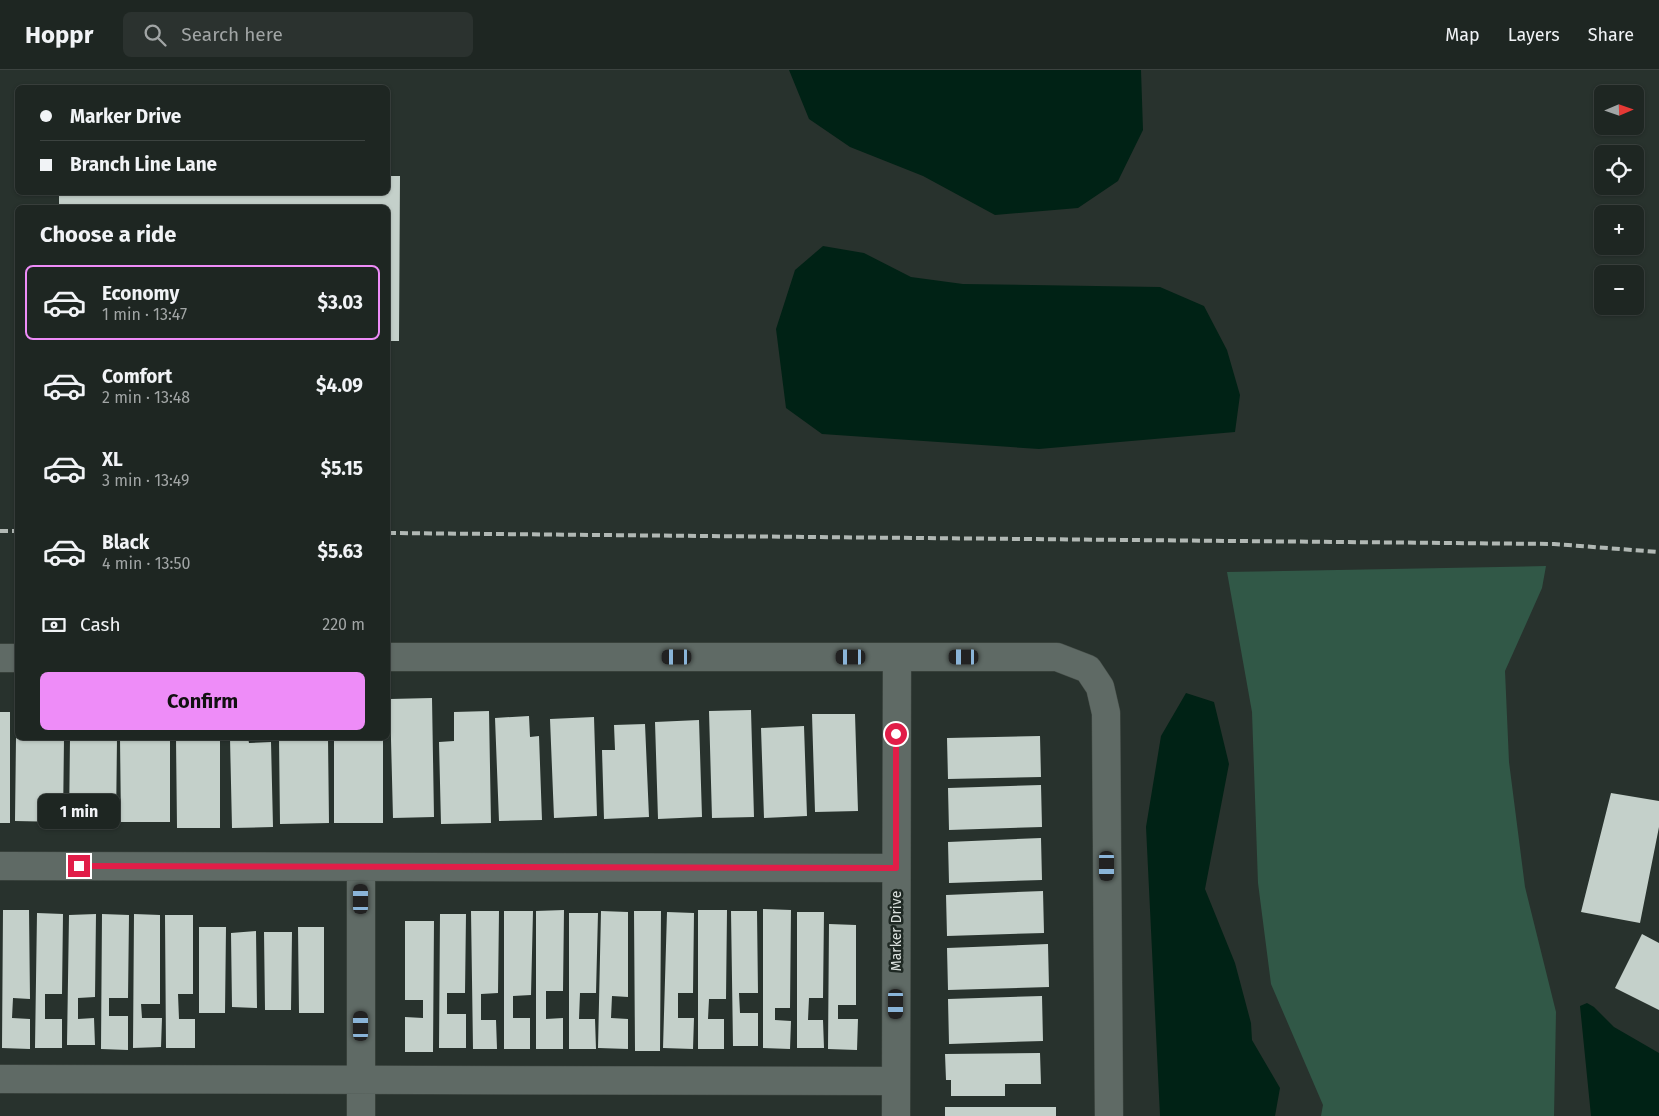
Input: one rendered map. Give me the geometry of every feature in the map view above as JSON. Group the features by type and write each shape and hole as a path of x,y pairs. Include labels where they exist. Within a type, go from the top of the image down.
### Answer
{"street":[{"path":"390,657 1057,657 1088,669 1100,687 1106,713 1109,1116"},
{"name":"Marker Drive","path":"896,1116 897,657"},
{"path":"0,658 15,658"},
{"path":"0,866 896,868"},
{"path":"361,866 361,1116"},
{"path":"0,1079 896,1081"}],"shaded area":[{"path":"789,70 1141,70 1143,130 1118,181 1078,208 995,215 923,176 850,147 809,119"},
{"path":"823,246 864,253 911,277 963,284 1160,287 1204,306 1227,350 1240,395 1235,432 1039,449 822,434 786,408 776,329 795,270"},
{"path":"1546,566 1542,588 1505,671 1509,762 1525,887 1556,1012 1554,1116 1321,1116 1323,1105 1271,984 1258,883 1252,712 1227,572"},
{"path":"1186,693 1214,702 1229,764 1205,889 1235,963 1251,1023 1252,1040 1280,1088 1275,1116 1160,1116 1146,827 1161,736"},
{"path":"1587,1003 1594,1007 1614,1027 1659,1053 1659,1116 1591,1116 1580,1006"}],"building":[{"path":"390,176 400,176 399,341 390,341 390,205 59,205 59,195 390,195"},
{"path":"432,698 434,817 393,818 390,699"},
{"path":"751,710 754,817 712,818 709,711"},
{"path":"489,711 491,823 441,824 439,742 454,741 454,712"},
{"path":"0,712 10,712 10,823 0,823"},
{"path":"812,714 855,714 858,811 815,812"},
{"path":"529,716 530,737 539,736 542,820 499,821 495,718"},
{"path":"594,717 597,816 554,818 550,719"},
{"path":"699,720 702,817 658,819 655,722"},
{"path":"645,724 649,817 604,819 602,750 615,750 614,725"},
{"path":"804,726 807,816 764,818 761,728"},
{"path":"1040,736 1041,777 948,779 947,738"},
{"path":"16,740 64,740 63,822 15,821"},
{"path":"70,740 117,740 116,825 69,824"},
{"path":"120,740 170,740 170,822 121,822"},
{"path":"176,740 220,740 220,828 177,828"},
{"path":"230,740 248,740 249,743 271,742 273,827 232,828"},
{"path":"279,740 328,740 329,823 280,824"},
{"path":"334,740 383,740 383,823 334,823"},
{"path":"1041,785 1042,827 949,830 948,788"},
{"path":"1611,793 1659,801 1659,827 1640,923 1581,912"},
{"path":"1041,838 1042,880 949,883 948,842"},
{"path":"1043,891 1044,933 947,936 946,895"},
{"path":"763,909 791,910 790,1008 775,1008 775,1020 791,1021 790,1049 763,1048"},
{"path":"3,910 29,910 30,999 13,998 12,1018 30,1019 30,1049 2,1048"},
{"path":"564,910 563,991 546,991 546,1019 563,1018 563,1049 536,1049 536,911"},
{"path":"698,910 727,910 726,999 709,999 708,1019 724,1019 724,1049 698,1049"},
{"path":"471,911 499,911 498,993 481,994 481,1020 496,1020 497,1049 473,1049"},
{"path":"504,911 533,911 531,995 513,996 513,1018 530,1018 530,1049 504,1049"},
{"path":"601,911 628,912 628,997 612,996 611,1018 628,1019 628,1049 598,1048"},
{"path":"634,911 661,911 660,1051 635,1051"},
{"path":"731,911 757,911 758,993 739,993 740,1013 758,1013 758,1046 733,1046"},
{"path":"667,912 694,913 693,993 678,993 678,1018 694,1018 693,1049 663,1048"},
{"path":"797,912 824,912 823,998 809,998 808,1020 823,1020 824,1048 797,1048"},
{"path":"37,913 63,914 62,994 45,994 45,1019 62,1019 62,1048 35,1048"},
{"path":"569,913 598,913 596,993 580,993 579,1019 595,1019 596,1049 569,1049"},
{"path":"96,914 95,997 78,998 78,1019 94,1018 95,1045 67,1045 69,915"},
{"path":"102,914 129,915 128,998 109,998 109,1016 128,1016 128,1050 101,1049"},
{"path":"134,914 160,915 160,1004 141,1004 142,1018 162,1018 161,1047 133,1048"},
{"path":"440,914 466,914 465,993 447,993 447,1014 466,1014 466,1048 439,1048"},
{"path":"165,915 193,915 193,994 178,994 179,1019 195,1019 195,1048 166,1048"},
{"path":"405,921 434,921 433,1052 405,1052 405,1017 423,1018 423,1000 405,1000"},
{"path":"829,924 856,925 856,1005 838,1005 838,1019 858,1019 857,1050 828,1049"},
{"path":"199,927 226,927 225,1013 199,1013"},
{"path":"298,927 324,927 324,1013 299,1013"},
{"path":"256,931 257,1008 232,1007 231,933"},
{"path":"264,932 292,932 291,1010 265,1010"},
{"path":"1642,934 1659,943 1659,1010 1615,988"},
{"path":"1048,944 1049,987 948,990 947,948"},
{"path":"1042,996 1043,1041 949,1044 948,999"},
{"path":"1040,1053 1041,1084 1005,1084 1005,1096 951,1096 951,1080 946,1080 945,1054"},
{"path":"945,1107 1056,1107 1056,1116 945,1116"}],"railway":[{"path":"0,531 15,531"},
{"path":"390,533 1554,544 1659,552"}],"route":[{"path":"79,866 896,868 896,734"}]}
